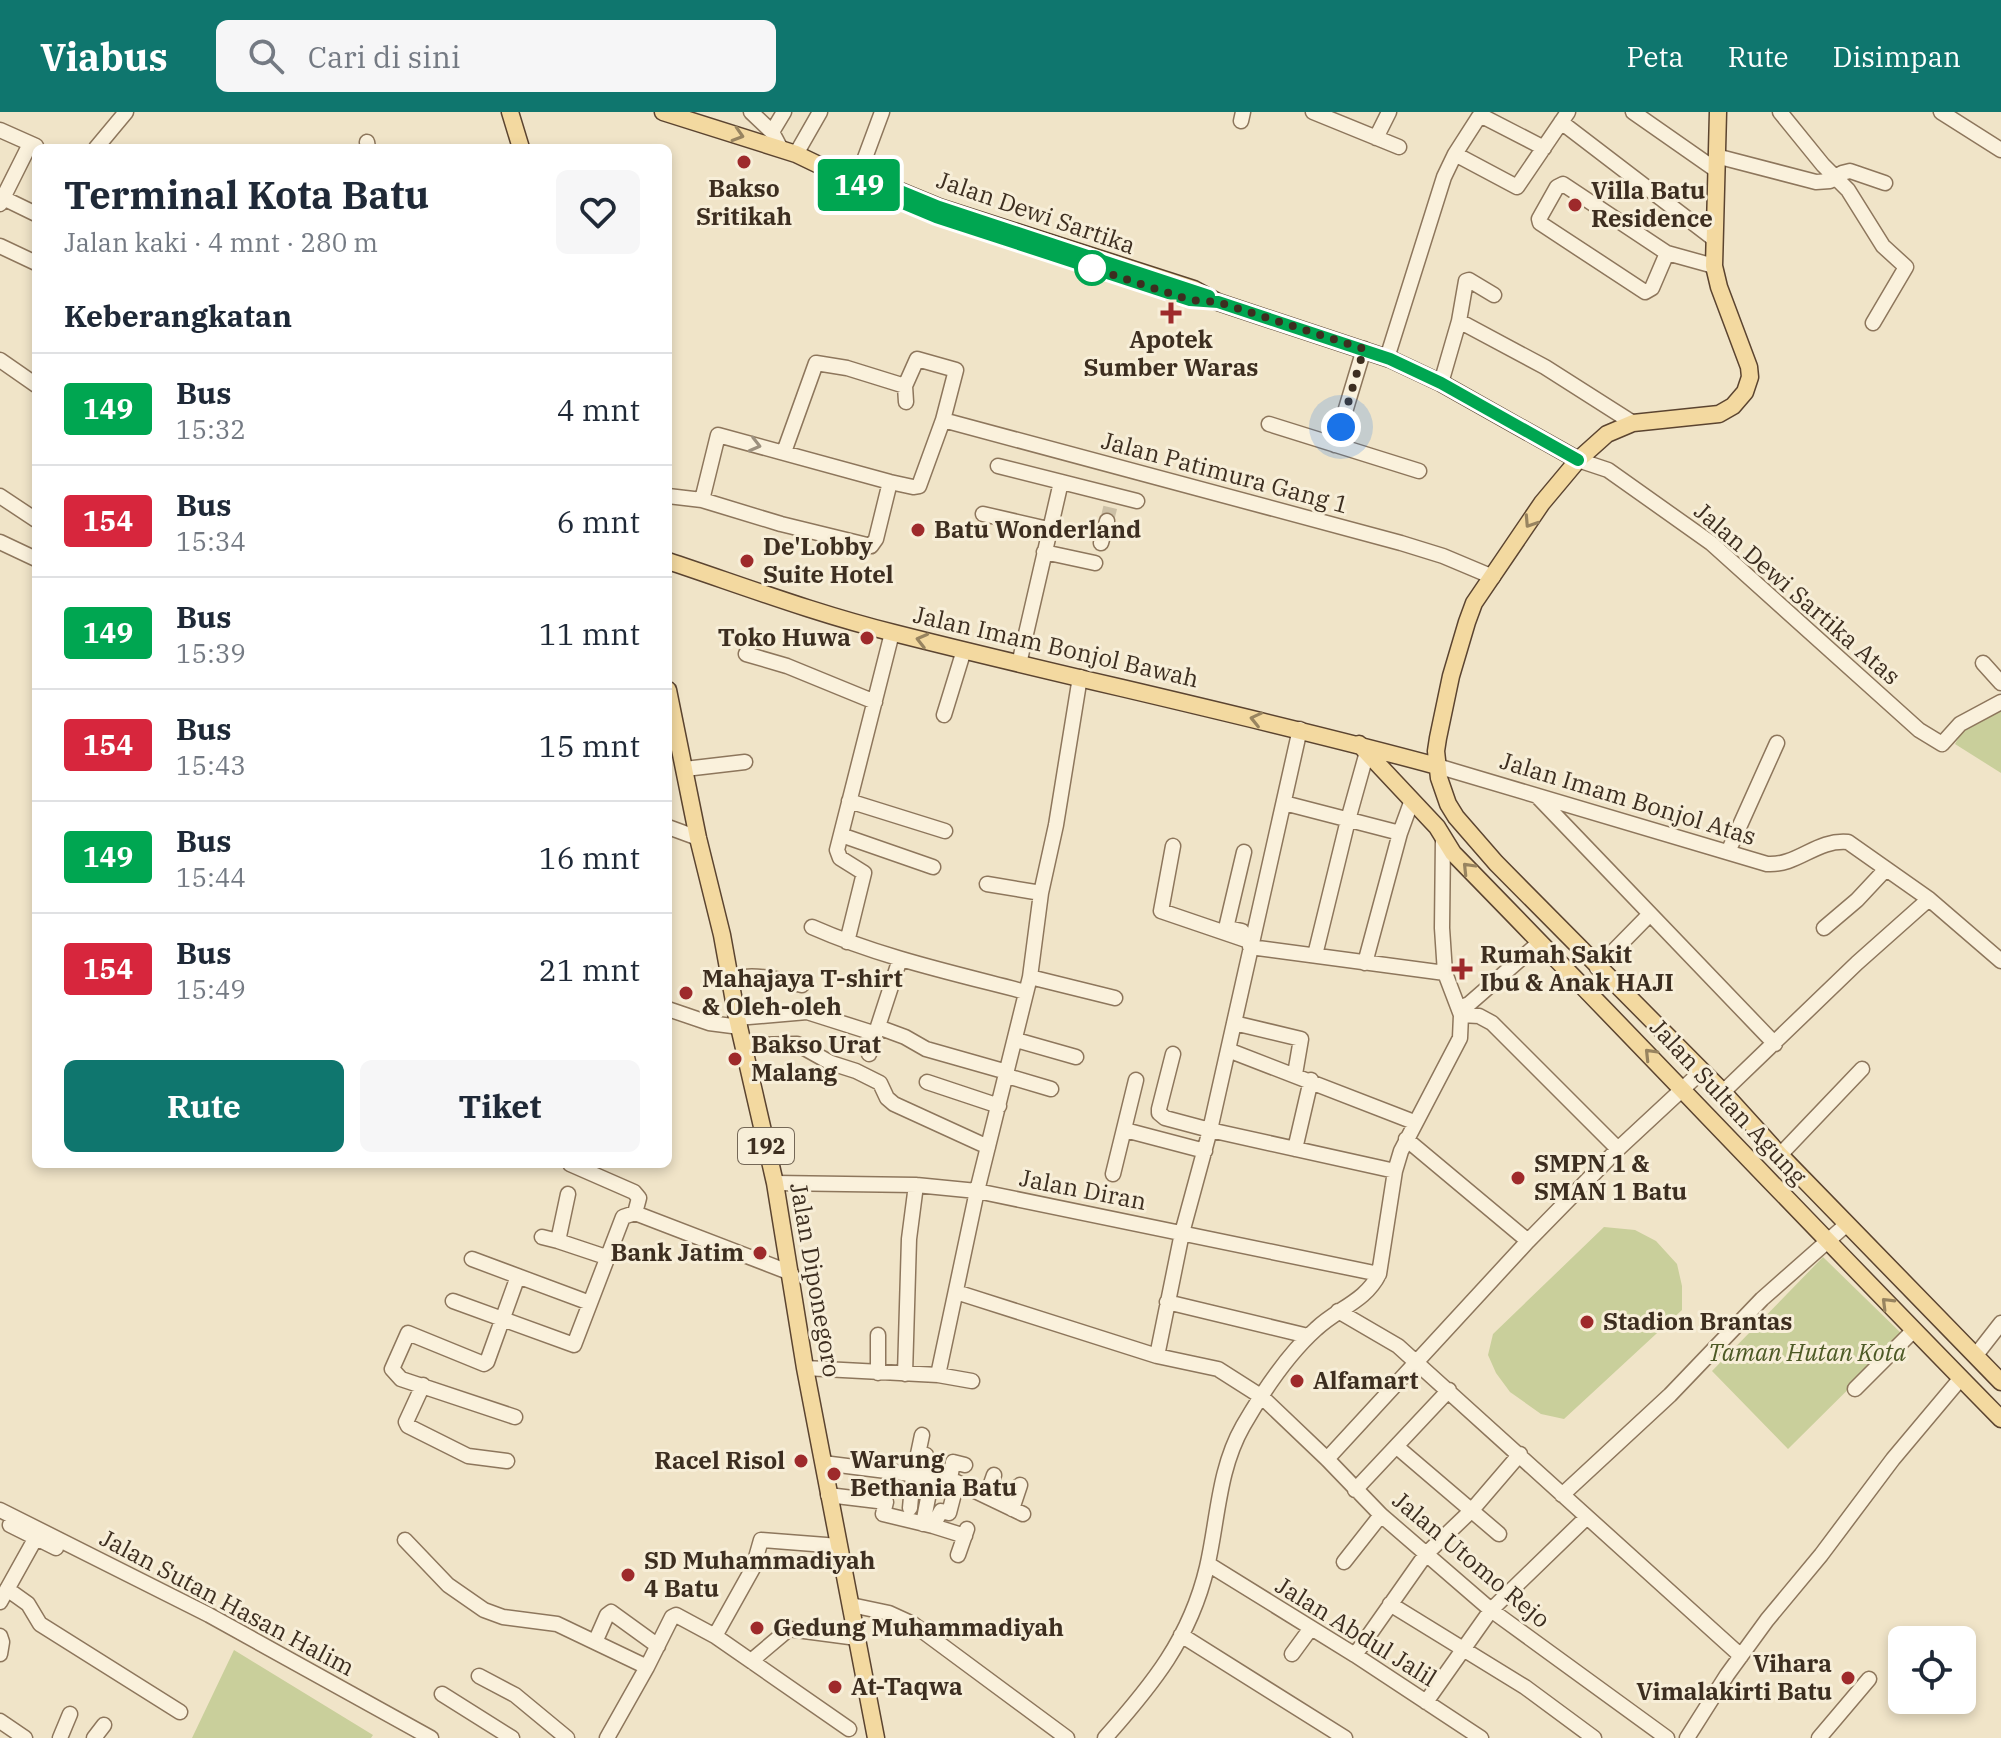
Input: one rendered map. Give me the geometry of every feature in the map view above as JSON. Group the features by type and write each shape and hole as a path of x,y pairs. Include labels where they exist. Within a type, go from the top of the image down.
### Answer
{"main road":[{"path":"510,112 520,144"},
{"name":"Jalan Dewi Sartika","path":"663,112 788,152 862,186 937,212 1194,289 1218,302 1364,349 1441,383 1578,460"},
{"path":"1437,766 1438,738 1451,676 1474,603 1542,503 1578,460 1607,434 1633,423 1719,414 1733,406 1745,392 1750,377 1749,367 1714,266 1718,112"},
{"name":"Jalan Dewi Sartika","path":"838,173 859,174 937,212"},
{"name":"Jalan Imam Bonjol Bawah","path":"672,562 892,633 1300,729 1437,766"},
{"name":"Jalan Diponegoro","path":"672,726 685,769 775,1183 805,1368 874,1730"},
{"name":"Jalan Sultan Agung","path":"1363,748 1437,827 1453,853 1683,1088 1827,1243 2001,1419"},
{"path":"1387,774 1388,761 1401,756"},
{"name":"Jalan Sultan Agung","path":"1437,766 1443,791 1456,817 1537,907 1723,1092 1780,1155 2001,1382"},
{"path":"1521,923 1534,919 1537,907"}],"street":[{"path":"99,144 126,112"},
{"path":"751,112 788,152 820,112"},
{"path":"772,132 784,112"},
{"path":"859,174 882,112"},
{"path":"1313,112 1399,147"},
{"path":"1376,138 1389,112"},
{"path":"1633,112 1716,163 1816,182 1836,179 1850,171 1885,183"},
{"path":"1780,112 1855,199 1883,246 1906,267 1873,323"},
{"path":"1941,112 2001,149"},
{"path":"1387,358 1442,183 1455,154 1481,114 1544,148"},
{"path":"1455,154 1517,187 1564,117 1714,239"},
{"path":"0,130 32,145"},
{"path":"32,151 1,200 32,212"},
{"path":"1667,253 1652,288 1645,292 1539,221 1557,187 1563,184 1667,253 1714,266"},
{"path":"0,246 32,261"},
{"path":"1441,383 1459,321 1466,281 1494,295"},
{"path":"1459,321 1545,367 1633,423"},
{"path":"1335,445 1364,349"},
{"path":"702,500 717,436 890,482 919,486 943,420 955,368 917,359 905,386 906,402"},
{"path":"0,360 32,382"},
{"path":"784,452 816,363 847,368 905,386"},
{"name":"Jalan Patimura Gang 1","path":"943,420 1401,543 1454,560 1493,577"},
{"path":"1269,424 1419,471"},
{"name":"Jalan Dewi Sartika Atas","path":"1578,460 1608,470 1711,543 1919,730 1942,744 1960,724 2001,702"},
{"path":"998,466 1112,499 1137,501"},
{"path":"672,496 702,500 781,524 871,546 876,539 890,482"},
{"path":"1019,664 1061,482"},
{"path":"0,496 32,517"},
{"path":"983,514 1048,529"},
{"path":"1101,543 1107,521"},
{"path":"0,542 32,557"},
{"path":"1044,552 1095,563"},
{"path":"847,942 864,873 837,856 892,633"},
{"path":"944,715 964,650"},
{"path":"746,654 777,662 875,702"},
{"path":"1983,663 2001,683"},
{"path":"938,1375 977,1191 1030,977 1041,893 1080,677"},
{"path":"1157,1356 1182,1233 1210,1130 1300,729"},
{"path":"1728,852 1777,743"},
{"path":"1315,955 1363,748"},
{"path":"685,769 745,762"},
{"name":"Jalan Imam Bonjol Atas","path":"1437,766 1774,864 1791,860 1819,845 1848,842 1929,899 2001,961"},
{"path":"1535,794 1775,1044"},
{"path":"1365,963 1412,800"},
{"path":"849,801 945,831"},
{"path":"1284,803 1400,833"},
{"path":"672,828 698,838"},
{"path":"841,835 933,867"},
{"path":"1105,1738 1149,1688 1181,1635 1203,1584 1228,1457 1245,1423 1308,1336 1338,1311 1358,1301 1372,1288 1379,1274 1395,1171 1414,1122 1460,1038 1460,1012 1445,973 1443,838"},
{"path":"1173,846 1161,911 1252,941 1315,955 1445,973"},
{"path":"1244,852 1227,926 1252,941"},
{"path":"1824,928 1857,900 1886,869"},
{"path":"987,884 1041,893"},
{"path":"1723,1092 1857,963 1929,899"},
{"path":"1597,968 1650,914"},
{"path":"812,927 900,959 1026,992"},
{"path":"1460,1012 1540,942"},
{"path":"869,1054 874,1029 900,959"},
{"path":"730,979 760,977 802,985"},
{"path":"1030,977 1115,998"},
{"path":"672,1010 709,1023 807,1012 874,1029 1051,1089"},
{"path":"1460,1012 1492,1023 1618,1149"},
{"path":"1234,1023 1301,1039 1295,1074"},
{"path":"1016,1040 1076,1057"},
{"path":"744,1045 797,1044 831,1063 880,1083 887,1098 894,1104 988,1147"},
{"path":"1228,1050 1414,1122"},
{"path":"1173,1054 1159,1113 1165,1118 1395,1171"},
{"path":"1780,1155 1862,1069"},
{"path":"1327,1459 1528,1241 1618,1149 1702,1071"},
{"path":"1113,1174 1136,1080"},
{"path":"1295,1149 1311,1080"},
{"path":"927,1082 999,1106"},
{"path":"1125,1130 1205,1151"},
{"path":"1406,1139 1528,1241"},
{"path":"579,1168 634,1192 639,1198 635,1213"},
{"name":"Jalan Diran","path":"775,1183 916,1185 977,1191 1379,1274"},
{"path":"905,1374 909,1239 916,1185"},
{"path":"558,1241 568,1194"},
{"path":"453,1301 574,1345 623,1217 635,1213 791,1273"},
{"path":"1562,1495 1670,1395 1762,1299 1847,1224"},
{"path":"542,1237 606,1257"},
{"path":"472,1259 590,1303"},
{"path":"515,1417 401,1379 393,1372 405,1335 412,1334 484,1364 489,1360 518,1276"},
{"name":"Jalan Utomo Rejo","path":"956,1292 1157,1356 1218,1369 1262,1397 1381,1515 1491,1610 1667,1738"},
{"path":"1167,1302 1308,1336"},
{"path":"1338,1311 1398,1346 1741,1656"},
{"path":"1976,1355 2001,1323"},
{"path":"1855,1389 1914,1330"},
{"path":"878,1335 878,1373"},
{"path":"805,1368 938,1375 972,1381"},
{"path":"1687,1738 1741,1656 1893,1459 1961,1378"},
{"path":"423,1385 406,1422 408,1426 468,1456 507,1461"},
{"path":"1355,1490 1449,1390"},
{"path":"910,1508 926,1455 918,1454 922,1435"},
{"path":"1397,1447 1499,1534"},
{"path":"1355,1655 1426,1554 1472,1510 1520,1454"},
{"path":"823,1463 922,1476 961,1476 1017,1511 1020,1485"},
{"path":"987,1495 994,1475"},
{"path":"922,1476 928,1525"},
{"path":"928,1525 941,1511 949,1513 961,1476"},
{"path":"828,1495 886,1502 883,1514 966,1531 958,1555"},
{"name":"Jalan Sutan Hasan Halim","path":"0,1510 38,1534 209,1615 431,1738"},
{"path":"1344,1562 1381,1515"},
{"path":"1426,1702 1491,1610 1587,1517"},
{"path":"0,1521 38,1534 174,1604 412,1738"},
{"path":"38,1534 3,1595 28,1604 40,1624 180,1712"},
{"path":"405,1540 448,1585 484,1610 503,1617 557,1624 647,1667"},
{"path":"715,1636 749,1575 761,1540 839,1546"},
{"name":"Jalan Abdul Jalil","path":"1208,1564 1481,1738"},
{"path":"1390,1604 1525,1687 1594,1738"},
{"path":"851,1605 889,1613 913,1624 1067,1738"},
{"path":"596,1640 611,1612 658,1646"},
{"path":"607,1738 672,1617 676,1615 715,1636 751,1661 847,1734 874,1730"},
{"path":"1292,1654 1311,1628"},
{"path":"751,1661 789,1629 857,1638"},
{"path":"1181,1635 1345,1738"},
{"path":"0,1636 0,1654"},
{"path":"479,1676 515,1695 567,1738"},
{"path":"1819,1738 1869,1679"},
{"path":"442,1694 512,1738"},
{"path":"60,1738 70,1714"},
{"path":"0,1721 25,1738"},
{"path":"94,1738 104,1725"}],"green space":[{"path":"2001,710 2001,773 1955,744 1965,727"},
{"name":"Stadion Brantas","path":"1604,1227 1635,1230 1656,1241 1677,1264 1682,1286 1682,1310 1564,1419 1541,1414 1510,1392 1496,1373 1488,1355 1493,1334"},
{"name":"Taman Hutan Kota","path":"1823,1257 1903,1335 1788,1449 1712,1371"},
{"path":"234,1650 373,1735 371,1738 192,1738"}],"tunnel":[{"path":"1107,521 1111,504"}],"bus line":[{"name":"149","path":"1209,296 939,207 859,174 838,173 936,217 1190,300 1218,302 1390,359 1441,383 1578,460"}],"place":[{"name":"Bakso Sritikah","path":"744,162"},
{"name":"Villa Batu Residence","path":"1575,205"},
{"name":"Apotek Sumber Waras","path":"1171,313"},
{"name":"Batu Wonderland","path":"918,530"},
{"name":"De'Lobby Suite Hotel","path":"747,561"},
{"name":"Toko Huwa","path":"867,638"},
{"name":"Rumah Sakit Ibu & Anak HAJI","path":"1462,969"},
{"name":"Mahajaya T-shirt & Oleh-oleh","path":"686,993"},
{"name":"Bakso Urat Malang","path":"735,1059"},
{"name":"SMPN 1 & SMAN 1 Batu","path":"1518,1178"},
{"name":"Bank Jatim","path":"760,1253"},
{"name":"Stadion Brantas","path":"1587,1322"},
{"name":"Alfamart","path":"1297,1381"},
{"name":"Racel Risol","path":"801,1461"},
{"name":"Warung Bethania Batu","path":"834,1474"},
{"name":"SD Muhammadiyah 4 Batu","path":"628,1575"},
{"name":"Gedung Muhammadiyah","path":"757,1628"},
{"name":"Vihara Vimalakirti Batu","path":"1848,1678"},
{"name":"At-Taqwa","path":"835,1687"}],"route":[{"path":"1092,268 1089,267 1190,300 1218,302 1364,349 1341,427"}]}
